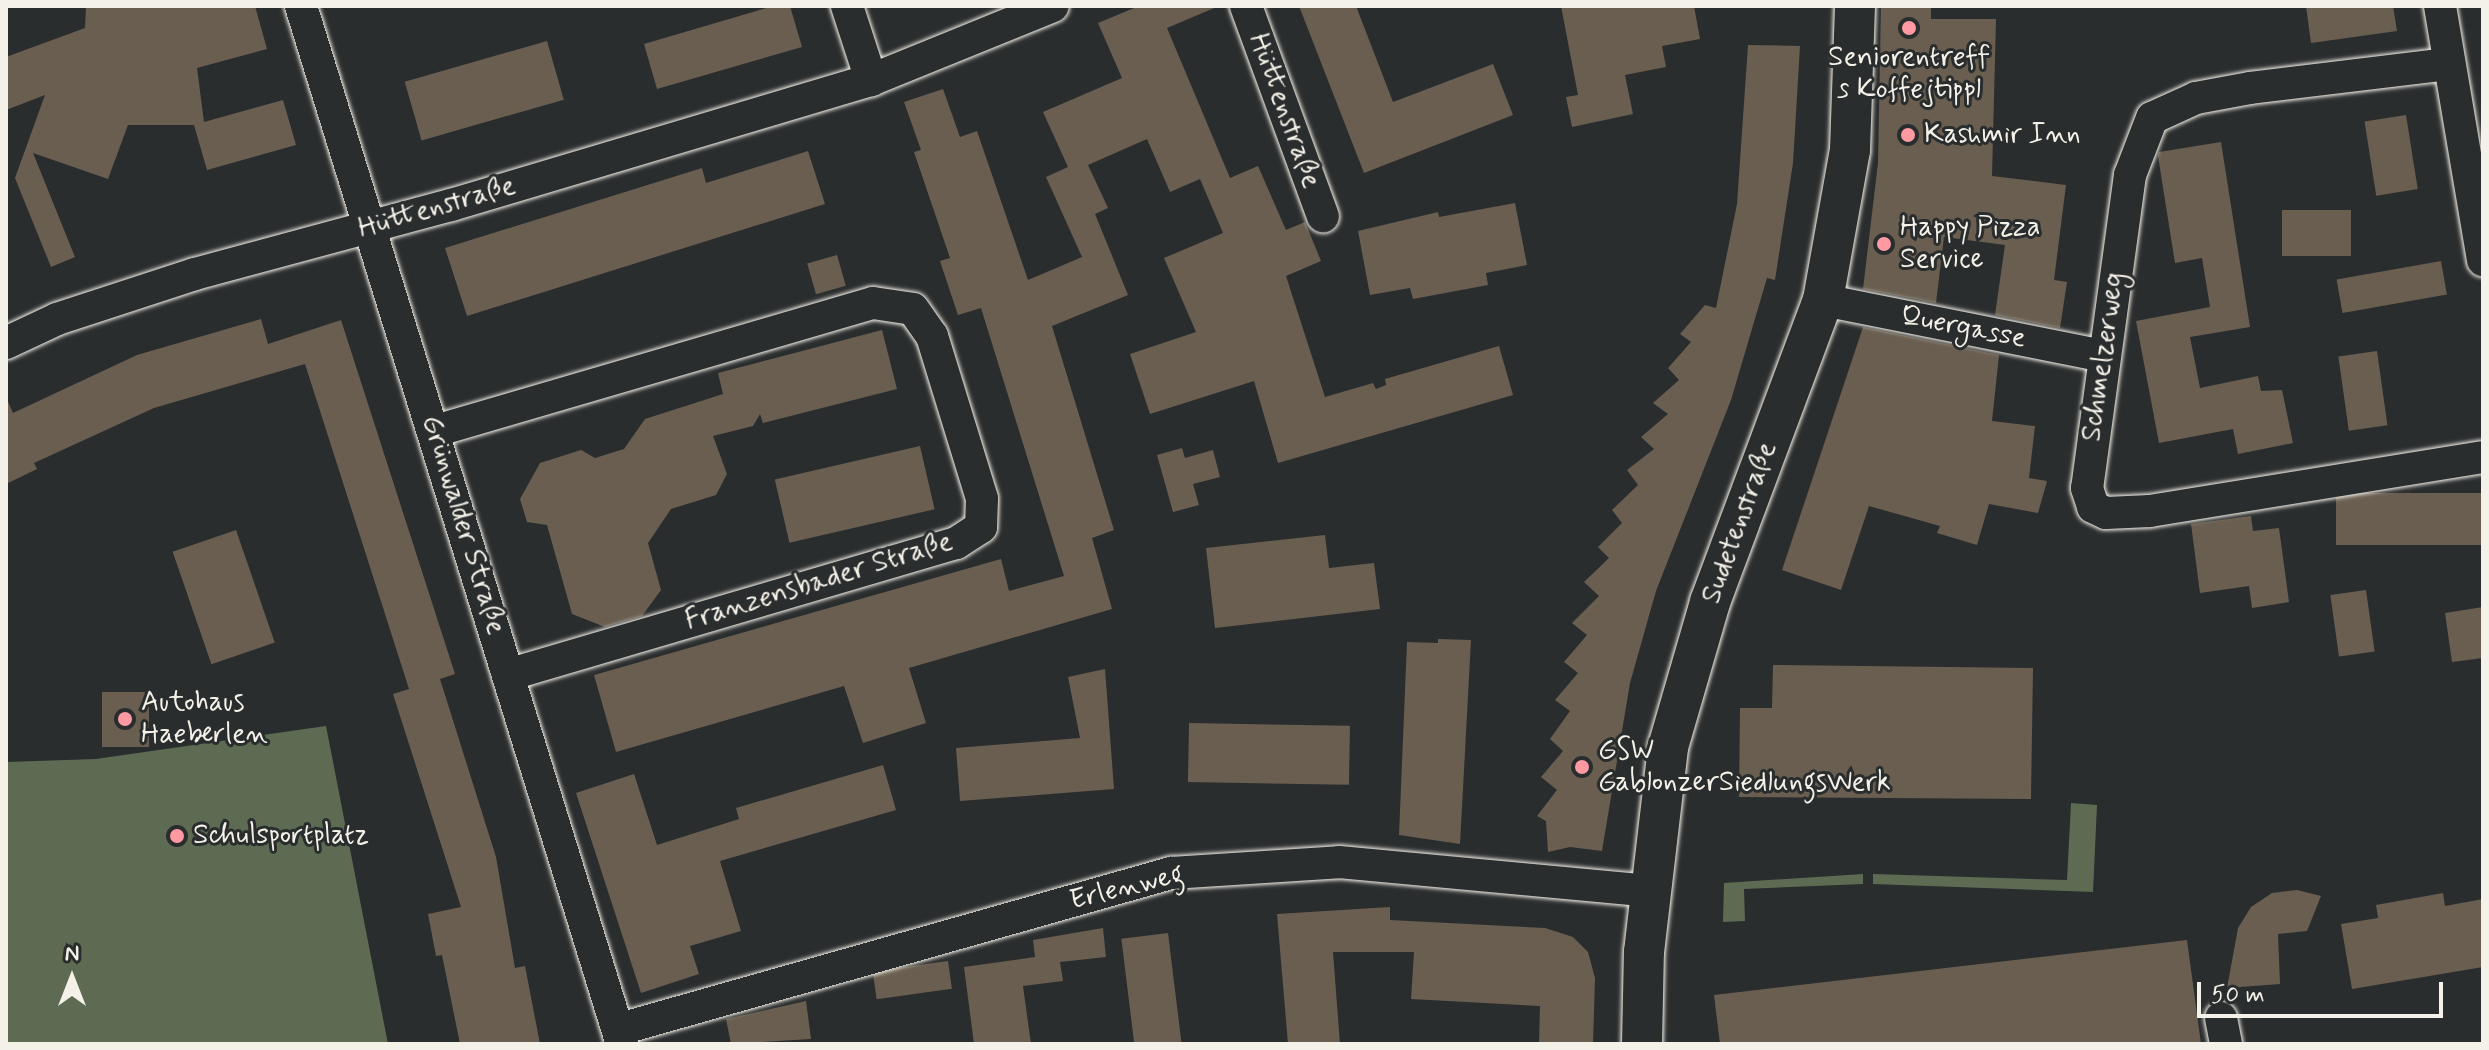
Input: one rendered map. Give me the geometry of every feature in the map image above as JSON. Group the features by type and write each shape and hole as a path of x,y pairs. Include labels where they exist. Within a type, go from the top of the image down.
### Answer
{"street":[{"name":"Grünwalder Straße","path":"301,6 621,1036"},
{"path":"847,6 871,80"},
{"name":"Hüttenstraße","path":"6,343 57,319 195,274 371,228 871,80 1053,6"},
{"name":"Hüttenstraße","path":"1246,6 1323,216"},
{"name":"Sudetenstraße","path":"1642,1044 1650,891 1668,747 1690,662 1823,300 1850,150 1855,6"},
{"path":"2440,6 2483,260"},
{"name":"Schmelzerweg","path":"2448,64 2250,88 2196,98 2152,118 2130,175 2087,488 2093,507 2106,513 2150,511 2483,457"},
{"name":"Quergasse","path":"1823,300 2103,356"},
{"name":"Franzensbader Straße","path":"435,431 873,303 913,309 932,336 982,499 981,527 956,543 508,675"},
{"name":"Erlenweg","path":"621,1036 1171,873 1339,862 1650,891"}],"green space":[{"name":"Schulsportplatz","path":"326,726 388,1044 6,1044 6,762 96,759"},
{"path":"2071,803 2097,805 2093,892 1873,884 1873,874 2067,880"},
{"path":"1863,874 1863,884 1744,889 1745,921 1723,922 1724,883"}],"building":[{"path":"86,6 255,6 267,49 197,68 204,122 283,100 296,145 207,170 194,125 128,125 108,179 33,153 75,257 51,267 15,178 45,95 6,110 6,57 85,28"},
{"path":"773,6 790,6 802,47 657,89 644,44"},
{"path":"1139,6 1219,6 1167,28 1230,178 1258,166 1286,230 1305,222 1321,261 1286,276 1325,397 1373,383 1376,389 1386,385 1385,379 1499,346 1513,395 1278,463 1254,381 1150,414 1130,354 1196,332 1164,258 1223,233 1200,179 1170,192 1147,139 1088,165 1108,208 1095,214 1128,295 1052,326 1114,530 1092,538 1112,609 909,668 926,723 863,743 844,686 616,752 594,675 1001,559 1009,591 1064,576 981,308 958,315 940,261 950,258 914,152 921,150 904,102 943,89 960,137 977,131 1028,280 1082,257 1046,177 1068,167 1043,112 1122,78 1098,23"},
{"path":"1299,6 1356,6 1393,102 1493,64 1513,115 1364,173"},
{"path":"1561,6 1694,6 1700,39 1662,46 1666,67 1625,75 1633,114 1572,127 1566,97 1578,95"},
{"path":"1881,6 1931,6 1931,19 1996,19 1992,176 2066,185 2054,280 2067,282 2060,328 1995,315 2005,245 1944,237 1936,303 1863,289 1878,163"},
{"path":"2306,6 2393,6 2397,31 2311,43"},
{"path":"547,41 564,100 422,140 405,82"},
{"path":"1748,45 1800,46 1793,163 1775,280 1767,278 1731,400 1656,591 1630,683 1602,851 1570,847 1548,852 1546,821 1537,816 1557,790 1541,777 1563,751 1550,739 1570,711 1555,700 1578,673 1564,662 1587,635 1572,623 1599,596 1584,582 1609,558 1598,547 1622,523 1612,510 1638,485 1627,470 1654,449 1641,437 1668,414 1653,403 1679,380 1668,368 1691,342 1680,334 1705,305 1716,308 1737,204"},
{"path":"2406,115 2418,189 2376,196 2365,122"},
{"path":"2221,142 2250,327 2190,337 2200,388 2258,376 2261,391 2282,390 2293,443 2238,454 2233,429 2159,443 2136,321 2210,307 2202,258 2175,263 2158,156 2159,152"},
{"path":"808,151 825,204 467,316 445,248 702,168 706,183"},
{"path":"1515,203 1527,265 1486,273 1488,285 1413,299 1410,288 1370,295 1358,231 1438,212 1439,217"},
{"path":"2282,210 2351,210 2351,256 2282,256"},
{"path":"837,255 846,286 816,294 807,264"},
{"path":"2441,261 2447,294 2343,313 2337,279"},
{"path":"261,319 268,344 341,320 455,674 440,679 496,857 515,968 525,966 540,1044 460,1044 442,955 436,956 428,914 461,907 393,694 409,689 305,364 154,408 34,463 37,469 6,484 6,397 13,413 137,355"},
{"path":"1863,327 1999,355 1992,421 2035,426 2029,478 2047,481 2038,513 1989,504 1977,545 1937,533 1940,526 1869,506 1841,590 1782,570"},
{"path":"882,330 897,389 763,423 760,414 753,426 713,436 727,474 716,495 671,509 648,543 661,590 642,616 605,627 572,614 547,525 527,522 520,499 540,463 581,450 595,458 624,449 645,419 723,394 718,373"},
{"path":"2377,351 2387,425 2349,431 2338,356"},
{"path":"920,446 935,509 789,543 775,480"},
{"path":"1182,448 1185,458 1213,450 1220,477 1193,484 1199,505 1173,512 1157,455"},
{"path":"2336,493 2483,493 2483,545 2336,545"},
{"path":"2251,516 2253,531 2279,528 2289,602 2252,608 2249,586 2200,593 2191,524"},
{"path":"236,530 275,643 211,664 173,552"},
{"path":"1325,535 1329,568 1374,563 1380,609 1215,628 1206,548"},
{"path":"2366,590 2375,651 2339,656 2330,595"},
{"path":"2483,607 2483,658 2452,662 2445,613"},
{"path":"1438,639 1471,640 1460,844 1399,835 1407,642 1438,643"},
{"path":"1773,665 2033,668 2031,799 1739,797 1740,708 1772,708"},
{"path":"1105,669 1114,789 960,801 956,748 1080,738 1068,677"},
{"name":"Autohaus Haeberlen","path":"102,692 149,692 149,747 102,747"},
{"path":"1189,723 1350,726 1349,785 1188,782"},
{"path":"883,765 896,810 720,861 741,931 690,946 699,974 641,993 576,793 634,774 657,845 739,819 736,808"},
{"path":"2297,890 2321,896 2307,931 2278,934 2280,984 2227,988 2238,928 2251,907 2272,893"},
{"path":"2443,893 2445,906 2483,899 2483,967 2352,989 2341,924 2378,918 2376,905"},
{"path":"1390,907 1390,920 1545,928 1573,937 1588,952 1595,978 1593,1044 1539,1044 1540,1006 1411,999 1414,952 1333,952 1340,1044 1288,1044 1277,914"},
{"path":"1103,928 1106,957 1060,962 1063,981 1023,986 1031,1044 974,1044 964,967 1035,957 1033,940"},
{"path":"1168,933 1182,1044 1134,1044 1121,939"},
{"path":"2187,940 2201,1044 1720,1044 1714,995"},
{"path":"948,961 952,989 877,999 873,972"},
{"path":"806,1001 811,1039 731,1044 726,1019"}],"place":[{"name":"Seniorentreff s Koffejtippl","path":"1909,28"},
{"name":"Kashmir Inn","path":"1908,135"},
{"name":"Happy Pizza Service","path":"1884,244"},
{"name":"Autohaus Haeberlen","path":"125,719"},
{"name":"GSW GablonzerSiedlungsWerk","path":"1582,767"},
{"name":"Schulsportplatz","path":"177,836"}]}
